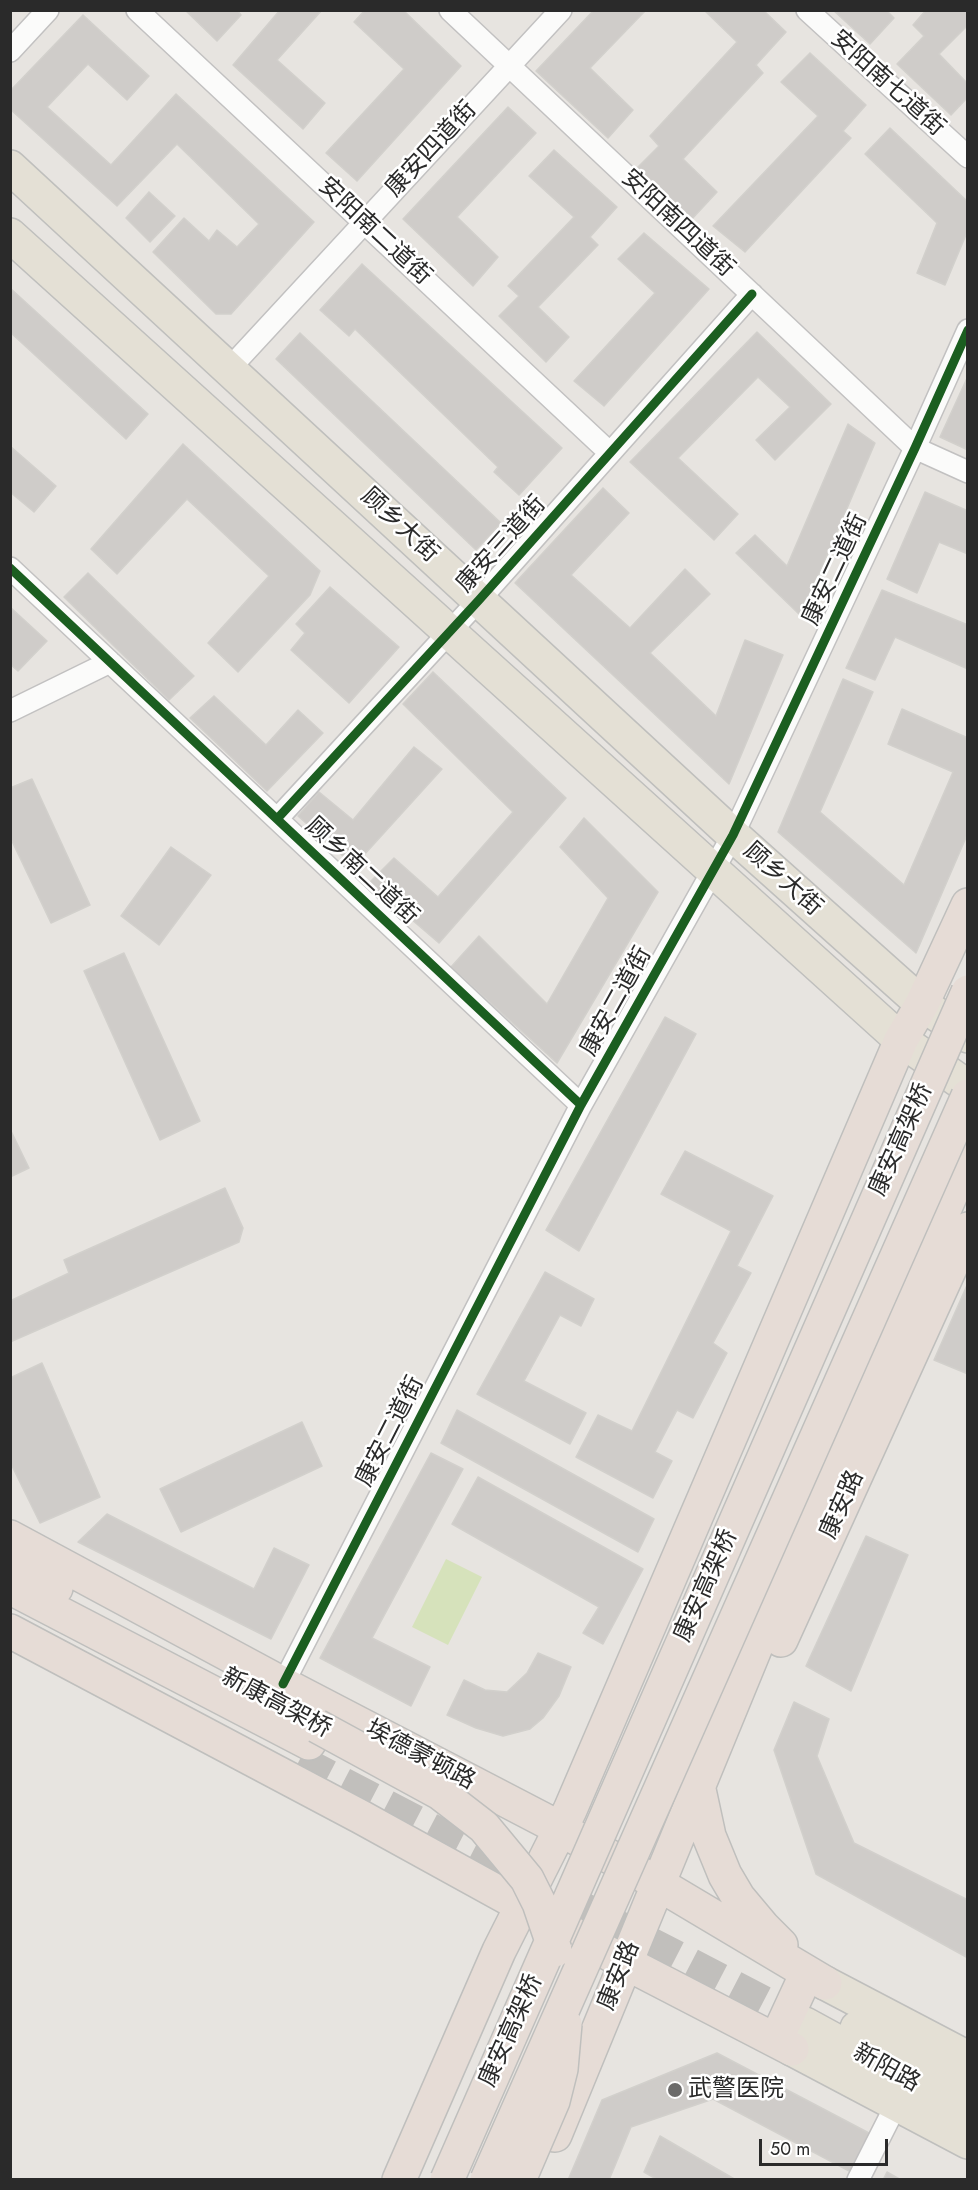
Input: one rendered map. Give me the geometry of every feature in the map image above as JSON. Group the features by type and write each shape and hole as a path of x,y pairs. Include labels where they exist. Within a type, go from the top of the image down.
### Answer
{"highway":[{"path":"399,2180 499,1951 570,1810 901,1040 921,1004 968,905"},
{"path":"570,1810 590,1787 617,1743 897,1101 968,976"},
{"name":"康安高架桥","path":"447,2180 968,992"},
{"name":"康安高架桥","path":"487,2180 968,1096"},
{"name":"康安路","path":"536,2180 778,1593 968,1155"},
{"name":"康安路","path":"700,1779 746,1713 794,1613 968,1229"},
{"name":"埃德蒙顿路","path":"10,1537 283,1684 544,1820 657,1883 805,2008"},
{"name":"新康高架桥","path":"10,1563 440,1793 484,1827 510,1856 526,1879 549,1930 561,1985 565,2031 561,2068 553,2101 519,2180"},
{"path":"10,1588 304,1752 10,1609"},
{"path":"10,1631 361,1817 626,1962 805,2008"},
{"path":"700,1779 709,1836 722,1869 731,1887 764,1928 805,2008"},
{"path":"418,2180 507,1976 517,1942 520,1910"}],"main road":[{"name":"顾乡大街","path":"10,167 733,835 921,1004 968,1036"},
{"name":"顾乡大街","path":"10,235 901,1040 968,1087"},
{"path":"805,2008 968,2058"},
{"path":"805,2008 896,2105 968,2142"},
{"name":"新阳路","path":"805,2008 968,2084"},
{"name":"新阳路","path":"805,2008 968,2113"}],"street":[{"path":"10,51 48,10"},
{"name":"安阳南二道街","path":"137,10 610,453"},
{"name":"安阳南四道街","path":"450,10 915,447 968,472"},
{"name":"康安四道街","path":"229,369 561,10"},
{"name":"安阳南七道街","path":"807,10 968,157"},
{"name":"康安三道街","path":"277,819 479,600 752,294"},
{"name":"康安二道街","path":"283,1684 581,1105 733,835 968,330"},
{"name":"顾乡南二道街","path":"10,568 581,1105"},
{"path":"10,711 110,662"},
{"path":"858,2180 896,2105"}],"green space":[{"path":"446,1559 482,1577 448,1645 412,1627"}],"building":[{"path":"185,10 237,10 241,15 217,41"},
{"path":"280,10 322,10 277,60 325,103 303,129 233,65"},
{"path":"365,10 403,10 461,66 357,181 326,153 404,69 354,22"},
{"path":"594,10 646,10 590,68 633,110 608,138 536,71"},
{"path":"704,10 763,10 786,32 756,65 763,73 683,159 717,192 691,220 636,169 659,146 650,136 737,42"},
{"path":"833,10 886,10 894,18 870,44"},
{"path":"926,10 968,10 968,25 939,54 968,84 968,97 951,115 897,64 924,36 913,25"},
{"path":"83,15 149,76 127,100 88,64 47,107 111,165 176,94 314,222 231,314 216,314 153,252 184,218 209,241 217,230 237,247 259,224 177,144 117,206 10,109 10,91"},
{"path":"810,53 866,105 843,131 851,138 745,252 713,226 818,116 781,82"},
{"path":"508,107 536,133 457,217 498,257 473,286 403,219"},
{"path":"890,128 968,202 968,230 945,285 917,273 937,223 865,154"},
{"path":"554,150 617,207 590,237 598,245 538,307 569,337 546,362 499,316 519,296 508,286 574,217 529,176"},
{"path":"149,192 175,216 150,242 126,218"},
{"path":"644,233 709,289 604,406 574,381 655,293 618,259"},
{"path":"362,264 562,448 519,495 494,472 498,467 355,329 349,336 320,310"},
{"path":"10,288 148,414 126,439 10,332"},
{"path":"757,332 831,404 775,460 756,440 790,407 758,377 678,458 738,514 714,540 630,462"},
{"path":"300,333 501,523 476,550 276,359"},
{"path":"968,376 968,450 940,437"},
{"path":"848,424 875,443 801,616 736,553 755,535 787,566"},
{"path":"183,444 320,571 310,595 238,672 208,643 269,576 187,499 117,574 91,549"},
{"path":"10,446 56,486 34,512 10,492"},
{"path":"603,488 629,513 571,575 630,628 685,569 710,594 650,653 716,716 745,640 783,655 729,784 515,583"},
{"path":"925,492 968,511 968,554 939,542 917,593 887,579"},
{"path":"88,573 194,676 169,700 64,597"},
{"path":"330,587 399,647 349,703 291,650 305,633 296,624"},
{"path":"882,590 968,625 968,669 895,637 875,680 846,668"},
{"path":"10,607 47,641 18,671 10,664"},
{"path":"433,672 566,798 439,943 369,883 394,858 438,897 513,812 403,704"},
{"path":"843,679 873,692 820,812 904,885 953,772 888,744 902,709 968,738 968,833 916,953 778,832"},
{"path":"214,696 266,745 298,710 323,733 267,791 190,718"},
{"path":"414,747 442,769 354,866 298,816 319,792 353,820"},
{"path":"32,779 90,905 51,923 10,837 10,788"},
{"path":"584,818 658,892 557,1063 451,967 479,936 547,1004 608,898 560,847"},
{"path":"171,847 211,875 159,945 121,916"},
{"path":"124,953 200,1121 160,1140 84,971"},
{"path":"665,1017 696,1034 579,1251 546,1230"},
{"path":"10,1129 29,1168 10,1177"},
{"path":"685,1151 773,1196 737,1266 751,1273 713,1343 727,1353 693,1418 677,1410 655,1452 672,1461 653,1498 576,1457 598,1415 632,1431 731,1231 661,1194"},
{"path":"225,1188 243,1228 239,1242 10,1342 10,1301 69,1273 64,1260"},
{"path":"545,1272 594,1299 581,1326 560,1315 524,1381 586,1413 570,1444 477,1394"},
{"path":"968,1283 968,1374 934,1360"},
{"path":"42,1363 100,1497 40,1523 10,1462 10,1378"},
{"path":"457,1410 654,1519 638,1552 441,1443"},
{"path":"302,1422 322,1466 181,1532 160,1489"},
{"path":"431,1453 463,1469 372,1638 430,1667 411,1706 320,1658"},
{"path":"478,1477 643,1569 603,1644 583,1633 599,1607 452,1524"},
{"path":"107,1514 254,1589 274,1548 309,1565 271,1639 78,1542"},
{"path":"866,1536 908,1555 851,1691 806,1666"},
{"path":"538,1653 571,1667 559,1696 543,1718 530,1729 503,1736 476,1728 447,1715 464,1680 485,1690 507,1692 527,1673"},
{"path":"794,1702 829,1719 817,1756 854,1843 968,1900 968,1958 816,1874 774,1750"},
{"path":"717,2053 869,2133 851,2172 713,2099 631,2127 609,2180 568,2180 602,2100"},
{"path":"660,2136 736,2180 658,2180 644,2172"},
{"path":"887,2172 901,2180 883,2180"}],"tunnel":[{"path":"299,1761 805,2024"}],"cycle path":[{"path":"277,819 479,600 752,294"},
{"path":"283,1684 581,1105 733,835 968,330"},
{"path":"10,568 581,1105"}],"place":[{"name":"武警医院","path":"675,2090"}]}
